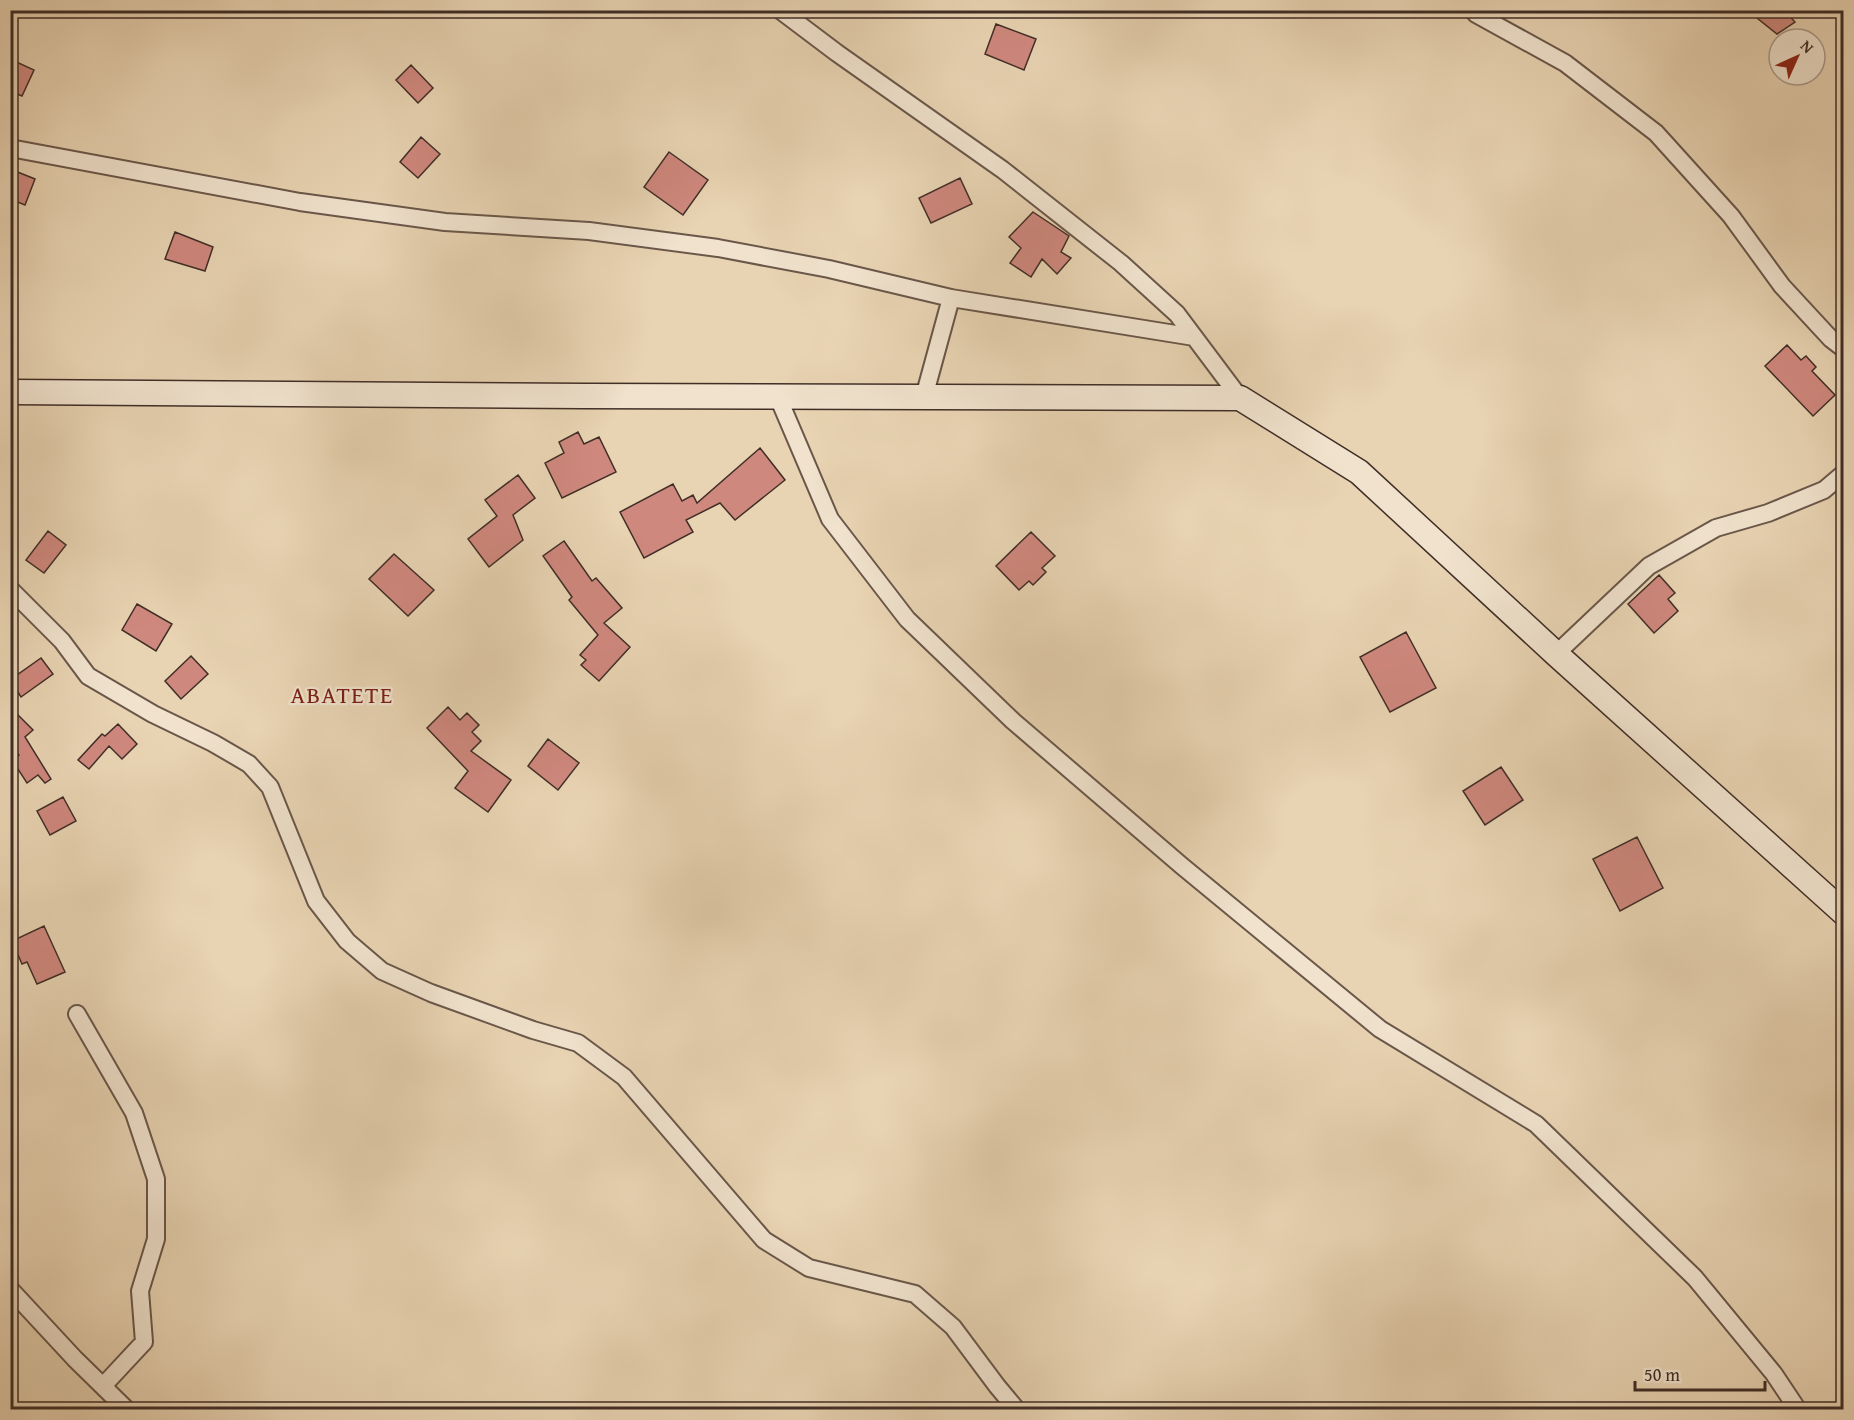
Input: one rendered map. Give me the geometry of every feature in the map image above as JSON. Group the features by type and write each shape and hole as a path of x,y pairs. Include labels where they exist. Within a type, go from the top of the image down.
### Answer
{"main road":[{"path":"10,392 1240,398 1359,472 1556,654 1844,913"}],"street":[{"path":"780,10 1002,170 1121,263 1177,314 1240,398"},
{"path":"1473,10 1476,14 1565,63 1656,133 1731,216 1782,286 1831,339 1844,349"},
{"path":"10,148 300,202 445,222 589,231 718,248 829,269 951,298 1194,337"},
{"path":"924,397 951,298"},
{"path":"778,397 830,519 907,620 1013,721 1182,866 1380,1029 1536,1124 1695,1278 1774,1374 1798,1410"},
{"path":"1556,654 1649,566 1716,528 1768,513 1824,490 1844,473"},
{"path":"10,589 62,641 88,676 153,714 213,743 249,764 270,788 316,901 347,941 382,971 430,993 533,1030 578,1043 624,1077 764,1240 809,1268 915,1294 952,1327 1017,1410"},
{"path":"77,1014 134,1113 156,1179 156,1239 140,1291 144,1342 103,1386"},
{"path":"10,1289 75,1359 127,1410"}],"building":[{"path":"1747,10 1784,10 1795,22 1788,27 1768,27"},
{"path":"996,24 1036,39 1024,70 985,54"},
{"path":"10,59 34,70 22,96 10,91"},
{"path":"411,65 433,88 418,103 396,80"},
{"path":"421,137 440,154 418,178 400,162"},
{"path":"669,152 708,180 683,215 644,187"},
{"path":"15,171 35,179 25,205 10,199 10,180"},
{"path":"960,178 972,204 931,223 919,198"},
{"path":"1033,212 1069,236 1061,252 1071,258 1057,274 1042,259 1031,277 1010,263 1021,248 1009,237"},
{"path":"175,232 213,247 205,271 165,259"},
{"path":"1787,345 1801,360 1806,356 1816,367 1812,371 1835,395 1813,416 1765,366"},
{"path":"578,432 584,444 599,437 616,472 562,498 545,463 564,453 559,442"},
{"path":"760,448 785,480 735,520 720,503 686,520 693,532 644,558 620,512 673,484 682,501 693,495 697,503"},
{"path":"518,475 535,498 513,515 523,540 489,567 468,539 497,516 485,500"},
{"path":"48,531 66,545 44,573 26,560"},
{"path":"1031,532 1055,556 1042,568 1046,572 1033,585 1029,581 1019,590 996,566"},
{"path":"564,541 592,581 596,578 622,608 604,623 630,647 599,681 581,665 586,660 580,655 598,635 569,600 572,597 543,556"},
{"path":"394,554 434,590 408,616 369,579"},
{"path":"1659,575 1675,593 1668,599 1678,611 1654,633 1628,604"},
{"path":"137,604 172,624 156,651 122,630"},
{"path":"1406,632 1436,688 1390,712 1360,657"},
{"path":"191,656 208,674 181,699 165,681"},
{"path":"41,658 53,674 21,697 10,680"},
{"path":"10,707 33,730 25,737 51,779 45,783 38,775 27,783 12,760 19,755 13,748 10,751"},
{"path":"448,707 460,720 467,713 479,725 472,732 481,741 471,751 511,780 488,812 455,788 468,771 427,728"},
{"path":"118,724 137,744 122,759 109,746 89,769 78,760 102,734 105,736"},
{"path":"548,739 579,763 558,790 528,766"},
{"path":"1501,767 1523,800 1485,825 1463,791"},
{"path":"63,797 76,821 50,835 37,811"},
{"path":"1637,837 1663,888 1620,911 1593,859"},
{"path":"44,926 65,972 37,984 27,962 22,964 12,941"}],"district":[{"name":"ABATETE","path":"342,695"}]}
